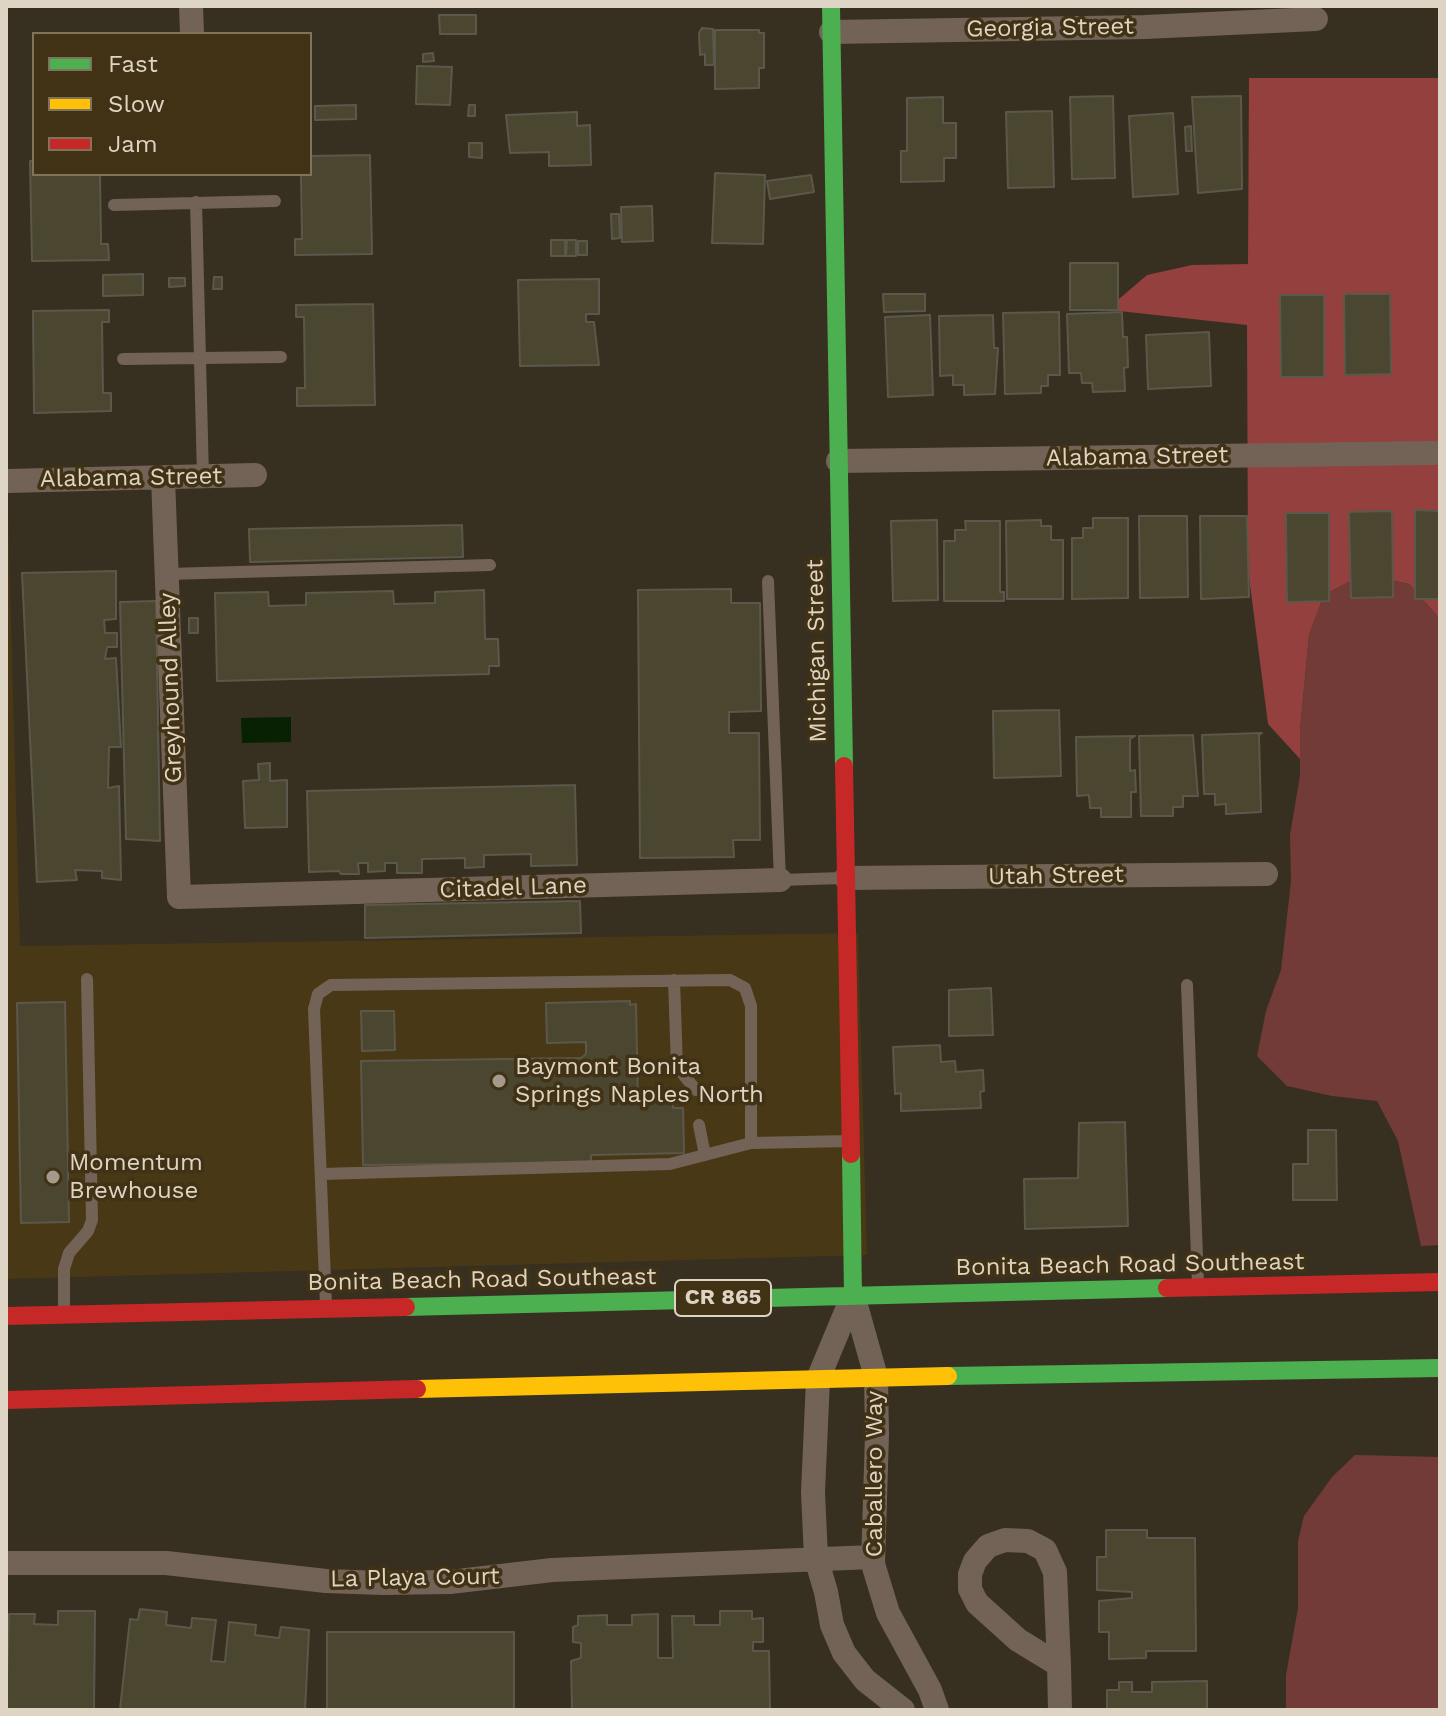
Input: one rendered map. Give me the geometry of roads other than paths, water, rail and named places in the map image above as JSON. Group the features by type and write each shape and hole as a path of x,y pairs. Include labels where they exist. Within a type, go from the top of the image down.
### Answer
{"main road":[{"name":"Michigan Street","path":"831,6 853,1295"},
{"name":"Bonita Beach Road Southeast","path":"6,1316 1440,1282"},
{"path":"6,1400 876,1377 1440,1368"}],"street":[{"path":"191,6 192,32"},
{"name":"Georgia Street","path":"831,32 1145,27 1316,19"},
{"name":"Alabama Street","path":"838,461 1435,453"},
{"name":"Alabama Street","path":"6,481 255,475"},
{"name":"Greyhound Alley","path":"163,478 179,897"},
{"name":"Utah Street","path":"846,878 1266,874"},
{"name":"Citadel Lane","path":"179,897 780,880"},
{"path":"853,1295 818,1379 813,1492 816,1558 832,1625 844,1653 865,1680 903,1710"},
{"name":"Caballero Way","path":"853,1295 876,1377 873,1557 888,1613 930,1690 937,1710"},
{"path":"1059,1665 1018,1640 977,1603 970,1589 970,1574 975,1561 988,1546 1005,1540 1028,1541 1045,1550 1055,1572 1059,1665 1060,1710"},
{"name":"La Playa Court","path":"6,1563 166,1563 326,1581 383,1583 450,1582 552,1570 873,1557"}],"lane":[{"path":"114,205 275,201"},
{"path":"196,202 203,477"},
{"path":"123,359 281,357"},
{"path":"167,574 490,565"},
{"path":"768,581 780,880"},
{"name":"Citadel Lane","path":"780,880 846,878"},
{"path":"64,1315 64,1269 69,1253 88,1231 92,1220 87,979"},
{"path":"674,980 677,1067 696,1090"},
{"path":"326,1308 314,1009 318,994 331,985 730,980 745,988 751,1006 751,1143"},
{"path":"1187,985 1198,1287"},
{"path":"699,1125 705,1155"},
{"path":"321,1174 670,1164 751,1143 851,1141"}],"place":[{"name":"Baymont Bonita Springs Naples North","path":"499,1081"},
{"name":"Momentum Brewhouse","path":"53,1177"}]}
